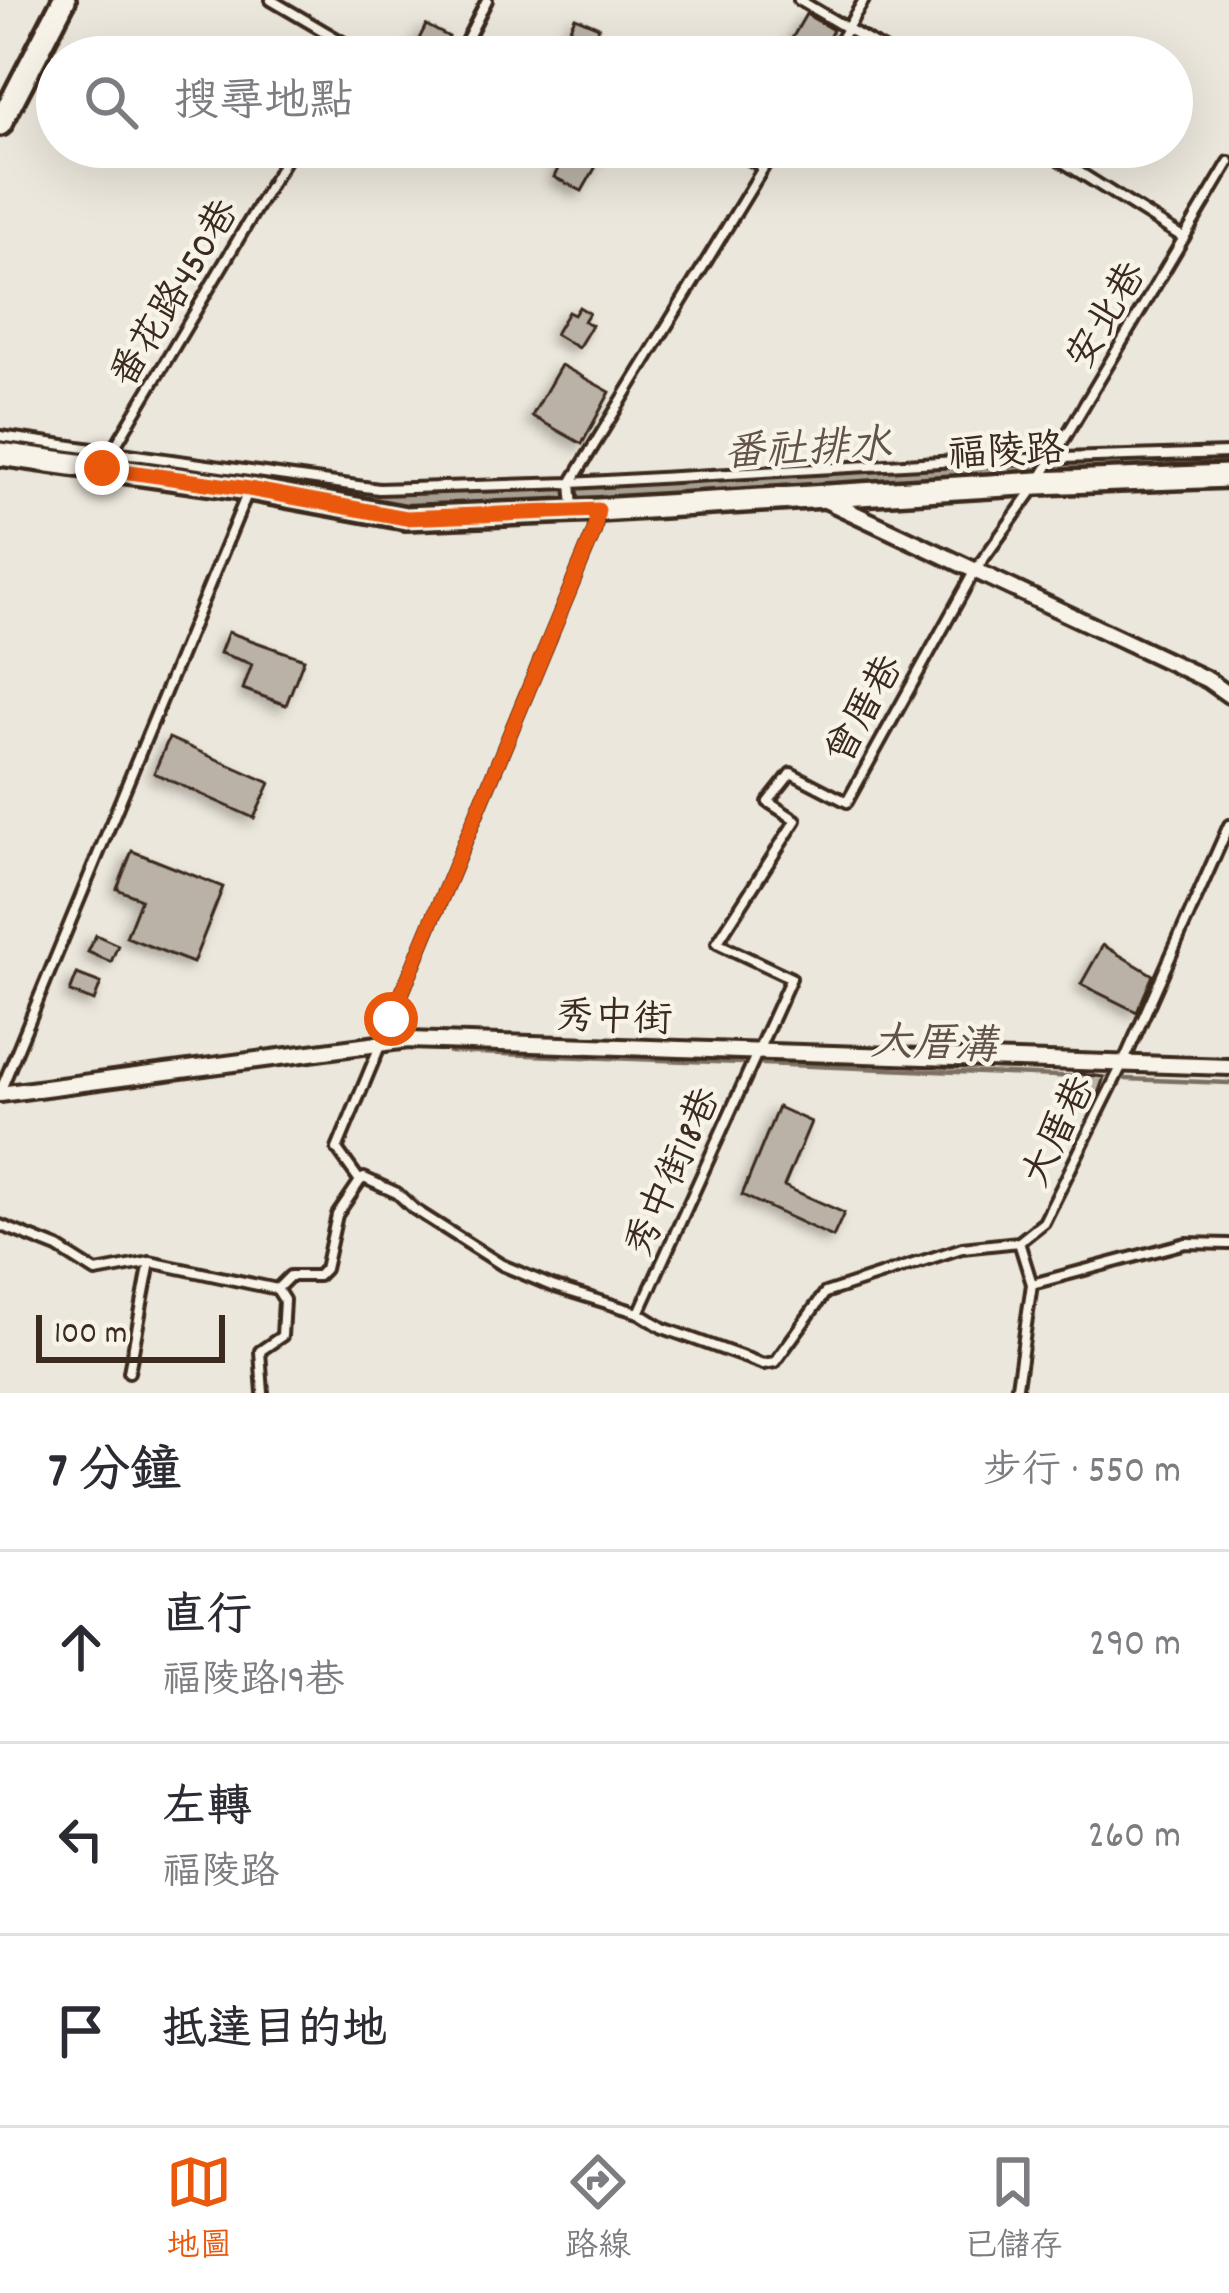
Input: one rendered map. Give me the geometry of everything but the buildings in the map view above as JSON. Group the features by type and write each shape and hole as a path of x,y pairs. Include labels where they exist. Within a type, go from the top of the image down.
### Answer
{"street":[{"path":"45,36 64,0"},
{"path":"0,124 36,54"},
{"name":"福陵路","path":"0,454 107,460 406,518 1229,476"},
{"path":"815,494 1208,680 1229,695"},
{"name":"秀中街","path":"0,1093 408,1040 1229,1067"}],"lane":[{"path":"271,0 325,36"},
{"path":"469,36 487,0"},
{"path":"800,0 862,36"},
{"path":"843,36 864,0"},
{"name":"安北巷","path":"1038,483 1229,162"},
{"name":"番花路450巷","path":"107,460 281,168"},
{"path":"574,510 571,483 763,168"},
{"name":"安北巷","path":"1072,168 1184,238"},
{"path":"0,436 107,460 379,489 571,483 957,460 1229,453"},
{"name":"曾厝巷","path":"757,1053 790,978 717,943 796,820 768,802 790,773 848,802 974,572 1038,483"},
{"path":"0,1093 249,489"},
{"path":"360,1181 337,1149 594,532 598,510"},
{"name":"大厝巷","path":"1016,1393 1032,1284 1019,1242 1044,1222 1124,1061 1229,825"},
{"name":"秀中街18巷","path":"639,1313 757,1053"},
{"path":"277,1289 290,1276 318,1276 325,1269 337,1215 364,1178 397,1193 502,1265 764,1364 775,1362 824,1293 962,1248 1019,1242"},
{"path":"0,1225 58,1248 96,1273 150,1262 277,1289 284,1300 282,1336 260,1351 263,1393"},
{"path":"1032,1284 1186,1243 1229,1244"},
{"path":"129,1372 150,1262"}],"waterway":[{"name":"番社排水","path":"1059,466 1229,464"},
{"name":"番社排水","path":"582,492 1036,466"},
{"name":"番社排水","path":"359,500 561,493"},
{"name":"大厝溝","path":"449,1052 741,1063"},
{"name":"大厝溝","path":"763,1064 1081,1077"},
{"name":"大厝溝","path":"1126,1079 1229,1083"}],"route":[{"path":"102,468 406,518 598,510 594,532 391,1019"}]}
